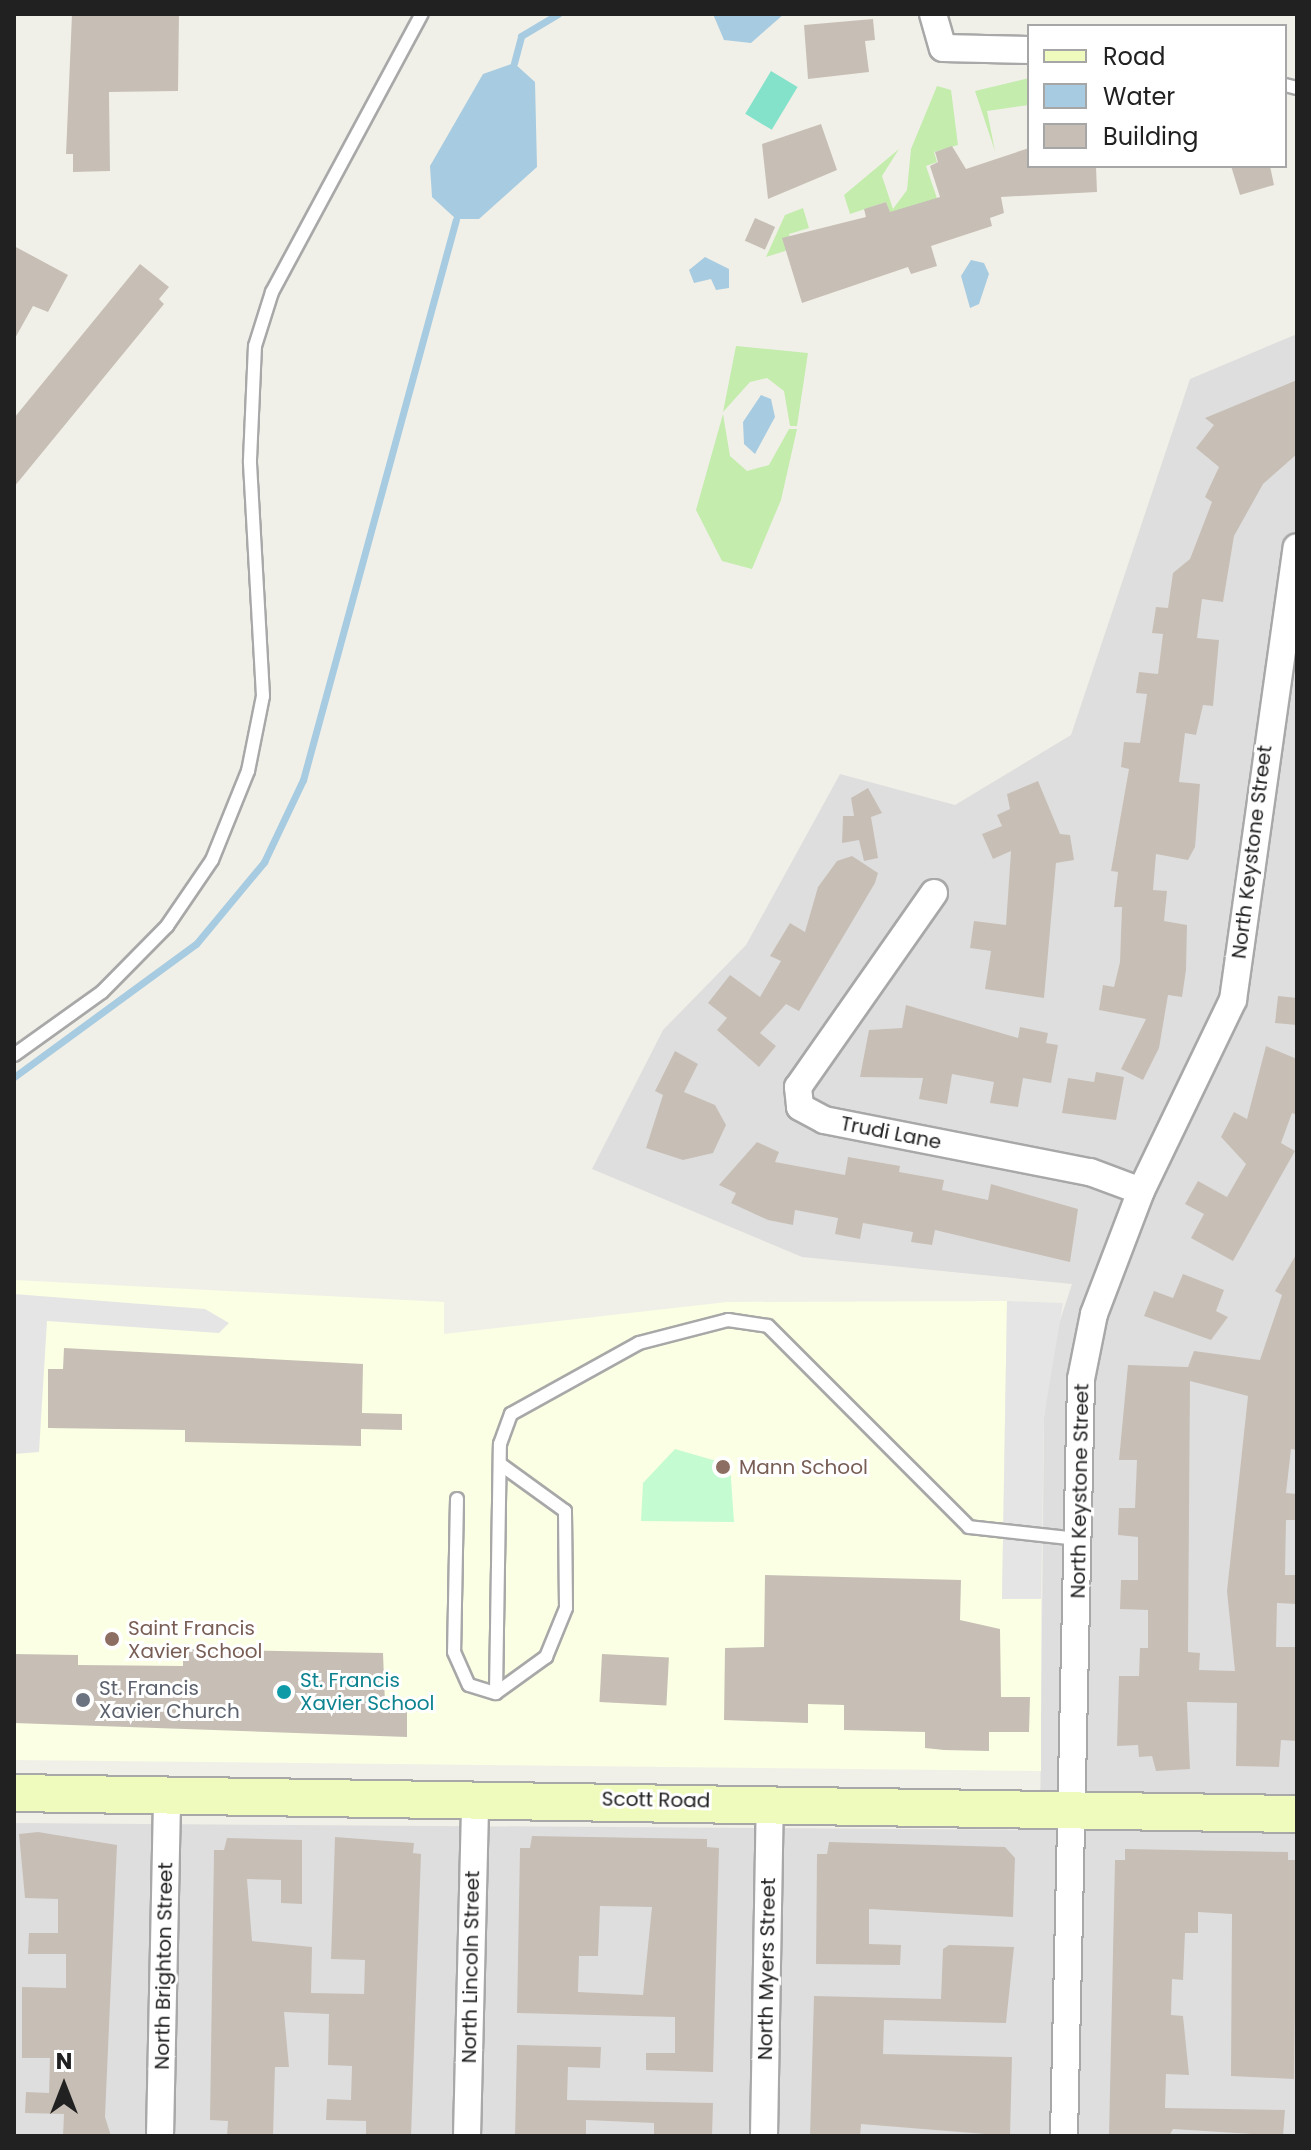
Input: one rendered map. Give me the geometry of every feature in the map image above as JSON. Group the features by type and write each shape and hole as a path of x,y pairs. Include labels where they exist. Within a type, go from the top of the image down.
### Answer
{"street":[{"path":"933,14 936,41 952,51 1027,50"},
{"name":"North Keystone Street","path":"1064,2136 1081,1379 1094,1314 1141,1191 1233,1000 1297,547"},
{"name":"Trudi Lane","path":"934,893 798,1087 800,1107 824,1120 1090,1172 1141,1191"},
{"name":"Scott Road","path":"14,1793 770,1801 1297,1814"},
{"name":"North Brighton Street","path":"160,2136 167,1796"},
{"name":"North Lincoln Street","path":"467,2136 475,1797"},
{"name":"North Myers Street","path":"764,2136 770,1801"}],"lane":[{"path":"14,1055 102,992 167,926 212,860 248,771 263,696 250,460 255,346 272,292 422,14"},
{"path":"496,1693 500,1464 511,1414 639,1343 728,1320 768,1326 969,1527 1078,1539"},
{"path":"496,1693 546,1657 566,1608 565,1511 500,1464"},
{"path":"457,1499 454,1652 469,1685 496,1693"}],"shaded area":[{"path":"1297,334 1297,2136 14,2136 14,1823 1040,1830 1044,1417 1055,1336 1072,1284 802,1257 592,1169 663,1030 746,945 840,774 955,805 1071,735 1190,379"},
{"path":"14,1280 444,1302 444,1334 727,1302 1007,1301 1002,1599 1041,1599 1041,1771 14,1760"},
{"path":"14,1294 205,1309 229,1323 219,1333 47,1321 39,1452 14,1454"},
{"path":"1007,1301 1063,1303 1044,1417 1041,1599 1002,1599"}],"green space":[{"path":"771,71 798,87 772,130 745,114"},
{"path":"1027,78 1027,105 987,111 995,151 975,91"},
{"path":"937,86 951,90 958,145 934,152 937,162 926,166 940,207 917,204 891,216 886,202 850,214 844,195 899,149 882,176 893,209 907,190 911,149"},
{"path":"803,208 809,228 789,234 792,246 766,257 785,215"},
{"path":"736,346 808,353 797,426 790,426 784,391 767,378 750,382 723,412"},
{"path":"723,414 730,456 747,471 769,465 789,429 797,429 781,500 752,569 722,561 696,510"},
{"path":"675,1449 730,1465 734,1522 641,1521 643,1483"}],"water":[{"path":"713,14 784,14 751,43 724,40"},
{"path":"514,63 535,82 537,167 479,219 456,219 432,197 430,166 483,74"},
{"path":"705,257 729,269 729,288 716,290 711,279 694,283 689,270"},
{"path":"971,260 984,263 989,274 979,304 970,308 961,276"},
{"path":"761,395 771,399 775,417 755,454 744,444 743,422"}],"building":[{"path":"72,14 179,14 178,91 109,92 110,171 73,172 73,154 66,154"},
{"path":"873,19 875,40 865,41 869,72 808,79 804,25"},
{"path":"821,124 837,170 768,199 762,144"},
{"path":"952,146 966,169 1027,149 1027,168 1096,168 1097,192 1001,197 1004,213 990,218 992,226 931,246 937,266 911,274 908,267 802,303 782,238 866,217 864,209 886,202 890,212 940,197 930,166 938,162 935,152"},
{"path":"1232,168 1270,168 1274,185 1240,195"},
{"path":"755,218 775,227 765,250 745,241"},
{"path":"14,246 68,275 48,312 33,306 14,340"},
{"path":"140,264 169,287 159,299 164,304 14,487 14,418"},
{"path":"1297,380 1297,454 1263,484 1234,536 1223,602 1202,599 1197,638 1219,640 1213,706 1203,705 1196,735 1185,733 1179,782 1200,784 1195,847 1188,860 1156,854 1153,890 1167,891 1164,921 1187,925 1186,970 1182,997 1168,995 1159,1048 1143,1080 1121,1069 1146,1019 1099,1010 1103,985 1114,987 1120,962 1122,907 1114,907 1118,872 1111,871 1129,769 1121,767 1124,742 1140,743 1147,694 1136,693 1139,672 1158,674 1163,634 1152,633 1156,607 1168,608 1173,573 1190,559 1212,502 1205,497 1219,467 1196,448 1214,425 1205,418"},
{"path":"1038,781 1060,834 1070,835 1074,860 1056,863 1044,998 985,989 991,951 970,948 974,921 1006,925 1011,851 993,859 982,834 1002,826 997,815 1010,809 1007,794"},
{"path":"868,788 882,813 871,817 878,858 864,861 859,840 842,843 843,816 854,816 851,798"},
{"path":"852,856 878,873 875,883 799,1011 786,1004 760,1033 776,1046 759,1067 717,1030 727,1018 708,1003 730,975 760,997 781,961 770,956 790,923 805,932 818,887 837,861"},
{"path":"1278,996 1297,998 1297,1025 1275,1023"},
{"path":"906,1005 1018,1038 1020,1027 1048,1033 1046,1043 1058,1045 1051,1083 1023,1078 1018,1107 990,1103 994,1082 952,1074 947,1104 919,1099 923,1078 860,1077 869,1030 902,1028"},
{"path":"1266,1046 1297,1059 1297,1115 1292,1113 1281,1143 1295,1151 1233,1261 1191,1238 1204,1214 1185,1204 1198,1181 1227,1197 1246,1164 1221,1137 1234,1112 1247,1119"},
{"path":"675,1051 698,1064 684,1092 715,1105 726,1125 713,1153 683,1160 646,1148 663,1095 655,1091"},
{"path":"1096,1072 1124,1077 1116,1120 1062,1113 1068,1078 1094,1082"},
{"path":"757,1142 779,1152 775,1162 845,1175 848,1157 900,1166 899,1172 944,1180 942,1190 988,1200 991,1184 1078,1209 1070,1262 935,1230 932,1245 911,1242 913,1232 863,1223 860,1239 835,1234 838,1218 795,1210 793,1225 768,1220 731,1203 736,1193 719,1185"},
{"path":"1297,1253 1297,1450 1291,1449 1286,1493 1297,1494 1297,1520 1286,1520 1285,1575 1297,1575 1297,1604 1277,1603 1276,1647 1297,1647 1297,1741 1281,1740 1279,1767 1236,1766 1237,1703 1187,1702 1190,1769 1156,1771 1152,1756 1139,1757 1138,1745 1117,1746 1119,1676 1139,1676 1140,1648 1148,1648 1148,1610 1120,1609 1121,1580 1138,1580 1138,1537 1118,1535 1119,1508 1135,1508 1137,1460 1119,1460 1128,1365 1188,1367 1194,1351 1260,1360 1282,1295 1275,1291","holes":["1190,1381 1248,1396 1227,1591 1235,1671 1199,1670 1200,1653 1188,1652"]},
{"path":"1183,1274 1224,1290 1216,1311 1228,1317 1211,1340 1144,1316 1154,1291 1173,1298"},
{"path":"64,1348 363,1364 362,1413 402,1414 402,1430 361,1429 361,1446 185,1442 185,1430 48,1428 48,1369 63,1369"},
{"path":"765,1575 961,1580 960,1620 1000,1629 1001,1697 1030,1697 1029,1732 989,1732 989,1751 944,1750 925,1748 925,1732 844,1730 844,1705 808,1704 808,1723 724,1720 725,1648 764,1647"},
{"name":"St. Francis Xavier School","path":"183,1649 383,1653 385,1704 407,1705 407,1737 14,1723 14,1654 78,1655 78,1665 183,1666"},
{"path":"602,1654 669,1658 666,1705 599,1702"},
{"path":"38,1832 117,1845 105,2117 111,2136 63,2136 64,2114 25,2113 26,2092 49,2093 50,2058 22,2058 22,1987 66,1988 66,1954 28,1954 29,1933 58,1933 58,1899 25,1898 19,1834"},
{"path":"532,1836 707,1839 707,1847 719,1848 713,2072 646,2070 646,2053 675,2053 675,2017 517,2013 520,1848 530,1848","holes":["600,1906 652,1907 643,1995 578,1992 579,1956 598,1956"]},
{"path":"335,1837 414,1843 413,1853 421,1854 411,2136 366,2136 366,2121 326,2120 327,2099 351,2100 352,2066 328,2065 329,2014 284,2012 289,2067 275,2067 273,2136 227,2136 228,2121 210,2120 214,1850 224,1850 227,1838 302,1840 302,1904 281,1903 281,1880 247,1879 252,1941 312,1947 311,1993 364,1994 365,1960 331,1959"},
{"path":"829,1842 1005,1847 1015,1858 1013,1917 869,1909 869,1944 901,1945 900,1965 816,1964 817,1854 827,1854"},
{"path":"1125,1849 1288,1852 1288,1860 1297,1860 1294,2079 1231,2076 1232,1914 1198,1912 1198,1933 1185,1933 1183,1980 1172,1979 1171,2015 1183,2016 1189,2075 1166,2074 1165,2108 1285,2110 1283,2136 1173,2129 1169,2136 1109,2136 1115,1860 1125,1860"},
{"path":"949,1945 1014,1947 1006,2023 884,2020 883,2054 1012,2057 1010,2136 861,2124 860,2136 810,2136 814,1996 941,1999 943,1949"},
{"path":"517,2045 601,2047 600,2068 568,2067 567,2100 713,2103 712,2136 654,2136 654,2123 586,2120 586,2136 515,2136"}],"waterway":[{"path":"514,63 521,36 558,14"},
{"path":"14,1077 196,944 264,862 303,780 456,219"}],"place":[{"name":"Mann School","path":"723,1467"},
{"name":"Saint Francis Xavier School","path":"112,1639"},
{"name":"St. Francis Xavier School","path":"284,1692"},
{"name":"St. Francis Xavier Church","path":"83,1700"}]}
